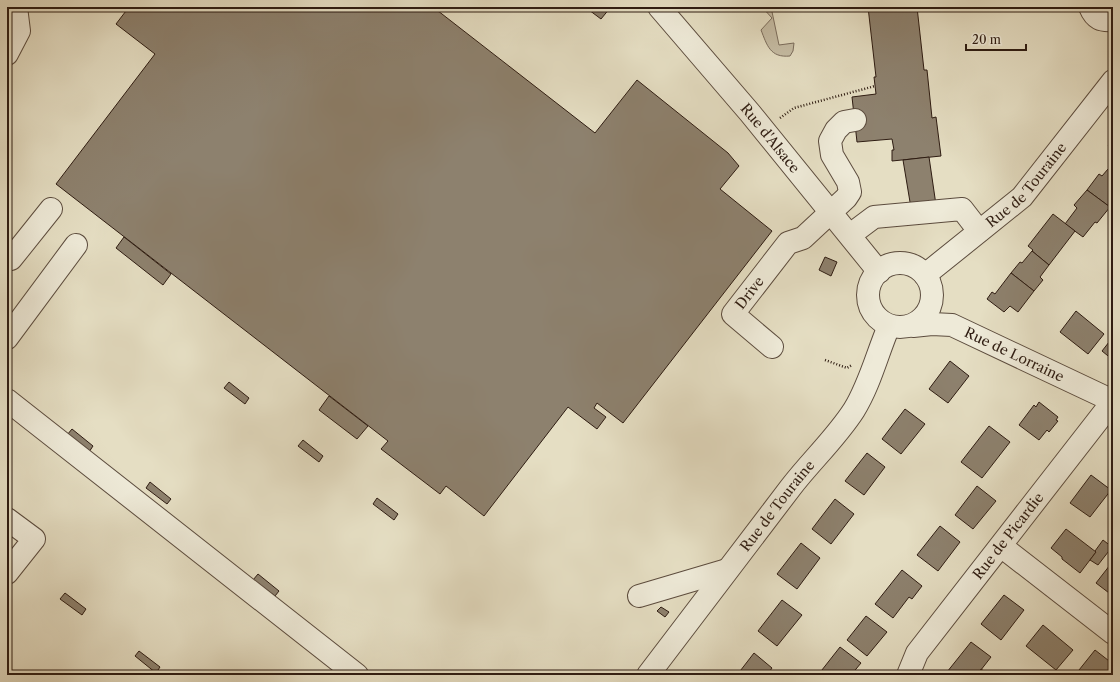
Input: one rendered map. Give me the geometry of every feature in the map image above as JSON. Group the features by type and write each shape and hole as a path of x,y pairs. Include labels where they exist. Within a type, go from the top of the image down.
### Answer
{"street":[{"path":"7,54 19,31 16,7"},
{"name":"Rue d'Alsace","path":"659,7 763,130 879,272"},
{"path":"1090,7 1093,15 1103,20 1113,20"},
{"name":"Rue de Touraine","path":"929,282 980,231 1022,197 1113,81"},
{"path":"831,212 846,198 850,192 848,182 832,155 830,141 836,130 844,122 855,120"},
{"path":"11,259 51,208"},
{"path":"850,236 874,217 962,209 980,231"},
{"name":"Drive","path":"772,347 733,314 788,243 803,238 831,212"},
{"path":"7,338 76,245"},
{"path":"929,282 932,301 929,311 922,320 913,326 902,328 889,326 881,322 869,305 868,295 870,285 879,272 892,264 902,263 912,265 921,271 929,282 941,308 952,325"},
{"name":"Rue de Lorraine","path":"913,326 932,324 952,325 1113,401"},
{"name":"Rue de Touraine","path":"648,675 800,475 850,415 860,398 889,326"},
{"path":"7,400 357,675"},
{"name":"Rue de Picardie","path":"908,675 917,653 1002,546 1113,401"},
{"path":"7,519 34,539 7,573"},
{"path":"1002,546 1113,633"},
{"path":"639,596 727,570"}],"path":[{"path":"763,130 794,108 875,86"},
{"path":"825,360 847,368 863,360 875,363"}],"shaded area":[{"path":"762,7 771,7 779,45 794,43 793,51 790,56 778,55 770,49 761,30 772,18"}],"building":[{"path":"129,7 433,7 595,133 637,80 728,153 739,166 720,189 772,231 623,423 597,403 594,408 606,417 597,429 568,407 484,516 446,486 440,494 381,449 388,441 56,184 155,54 116,24"},
{"path":"433,7 442,7 439,12"},
{"path":"585,7 609,7 610,8 601,19"},
{"path":"868,7 917,7 924,70 927,70 932,118 936,117 941,156 892,161 892,150 894,150 892,139 857,142 852,97 876,94 874,77 876,77"},
{"path":"1113,140 1113,150 1108,146"},
{"path":"929,157 936,205 911,208 903,160"},
{"path":"1108,169 1113,173 1113,203 1110,207 1087,190 1099,174 1102,176"},
{"path":"1087,190 1110,207 1083,237 1065,224 1077,208 1074,205"},
{"path":"1053,214 1075,231 1049,265 1028,246"},
{"path":"124,237 171,274 163,285 116,248"},
{"path":"1032,251 1049,265 1040,277 1043,280 1034,291 1011,273"},
{"path":"825,257 837,262 831,276 819,270"},
{"path":"1011,273 1034,291 1018,312 1010,306 1004,312 987,299 992,292 995,294"},
{"path":"1076,311 1104,334 1088,354 1060,332"},
{"path":"1113,337 1113,360 1102,351"},
{"path":"950,361 969,376 948,403 929,389"},
{"path":"229,382 249,398 245,404 224,388"},
{"path":"329,396 368,426 357,439 319,410"},
{"path":"1039,402 1058,417 1056,420 1058,421 1049,432 1047,430 1039,440 1019,425 1034,405 1036,407"},
{"path":"905,409 925,424 901,454 882,439"},
{"path":"989,426 1010,442 982,478 961,462"},
{"path":"72,429 93,446 89,452 67,435"},
{"path":"303,440 323,456 319,462 298,446"},
{"path":"867,453 885,467 864,495 845,481"},
{"path":"1091,475 1111,490 1090,517 1070,503"},
{"path":"150,482 171,499 167,504 146,488"},
{"path":"977,486 996,501 973,529 955,515"},
{"path":"377,498 398,514 394,520 373,504"},
{"path":"835,499 854,514 831,544 812,529"},
{"path":"940,526 960,542 938,571 917,555"},
{"path":"1066,529 1096,552 1080,573 1051,548"},
{"path":"1103,540 1112,547 1098,565 1090,560"},
{"path":"801,543 820,558 797,589 777,574"},
{"path":"1110,565 1113,568 1113,596 1096,583"},
{"path":"902,570 922,586 912,599 909,597 893,618 875,604"},
{"path":"258,574 279,591 275,596 253,580"},
{"path":"65,593 86,609 82,615 60,599"},
{"path":"1004,595 1024,610 1001,640 981,624"},
{"path":"782,600 802,615 777,646 758,631"},
{"path":"661,607 669,612 665,617 657,611"},
{"path":"866,616 887,632 867,656 847,640"},
{"path":"1043,625 1073,650 1056,670 1026,646"},
{"path":"971,642 991,657 977,675 951,675 947,672"},
{"path":"840,647 861,663 851,675 818,675"},
{"path":"1095,650 1113,664 1113,675 1075,675"},
{"path":"139,651 160,667 156,673 135,656"},
{"path":"754,653 772,668 767,675 737,675"},
{"path":"981,669 988,674 977,675"}]}
